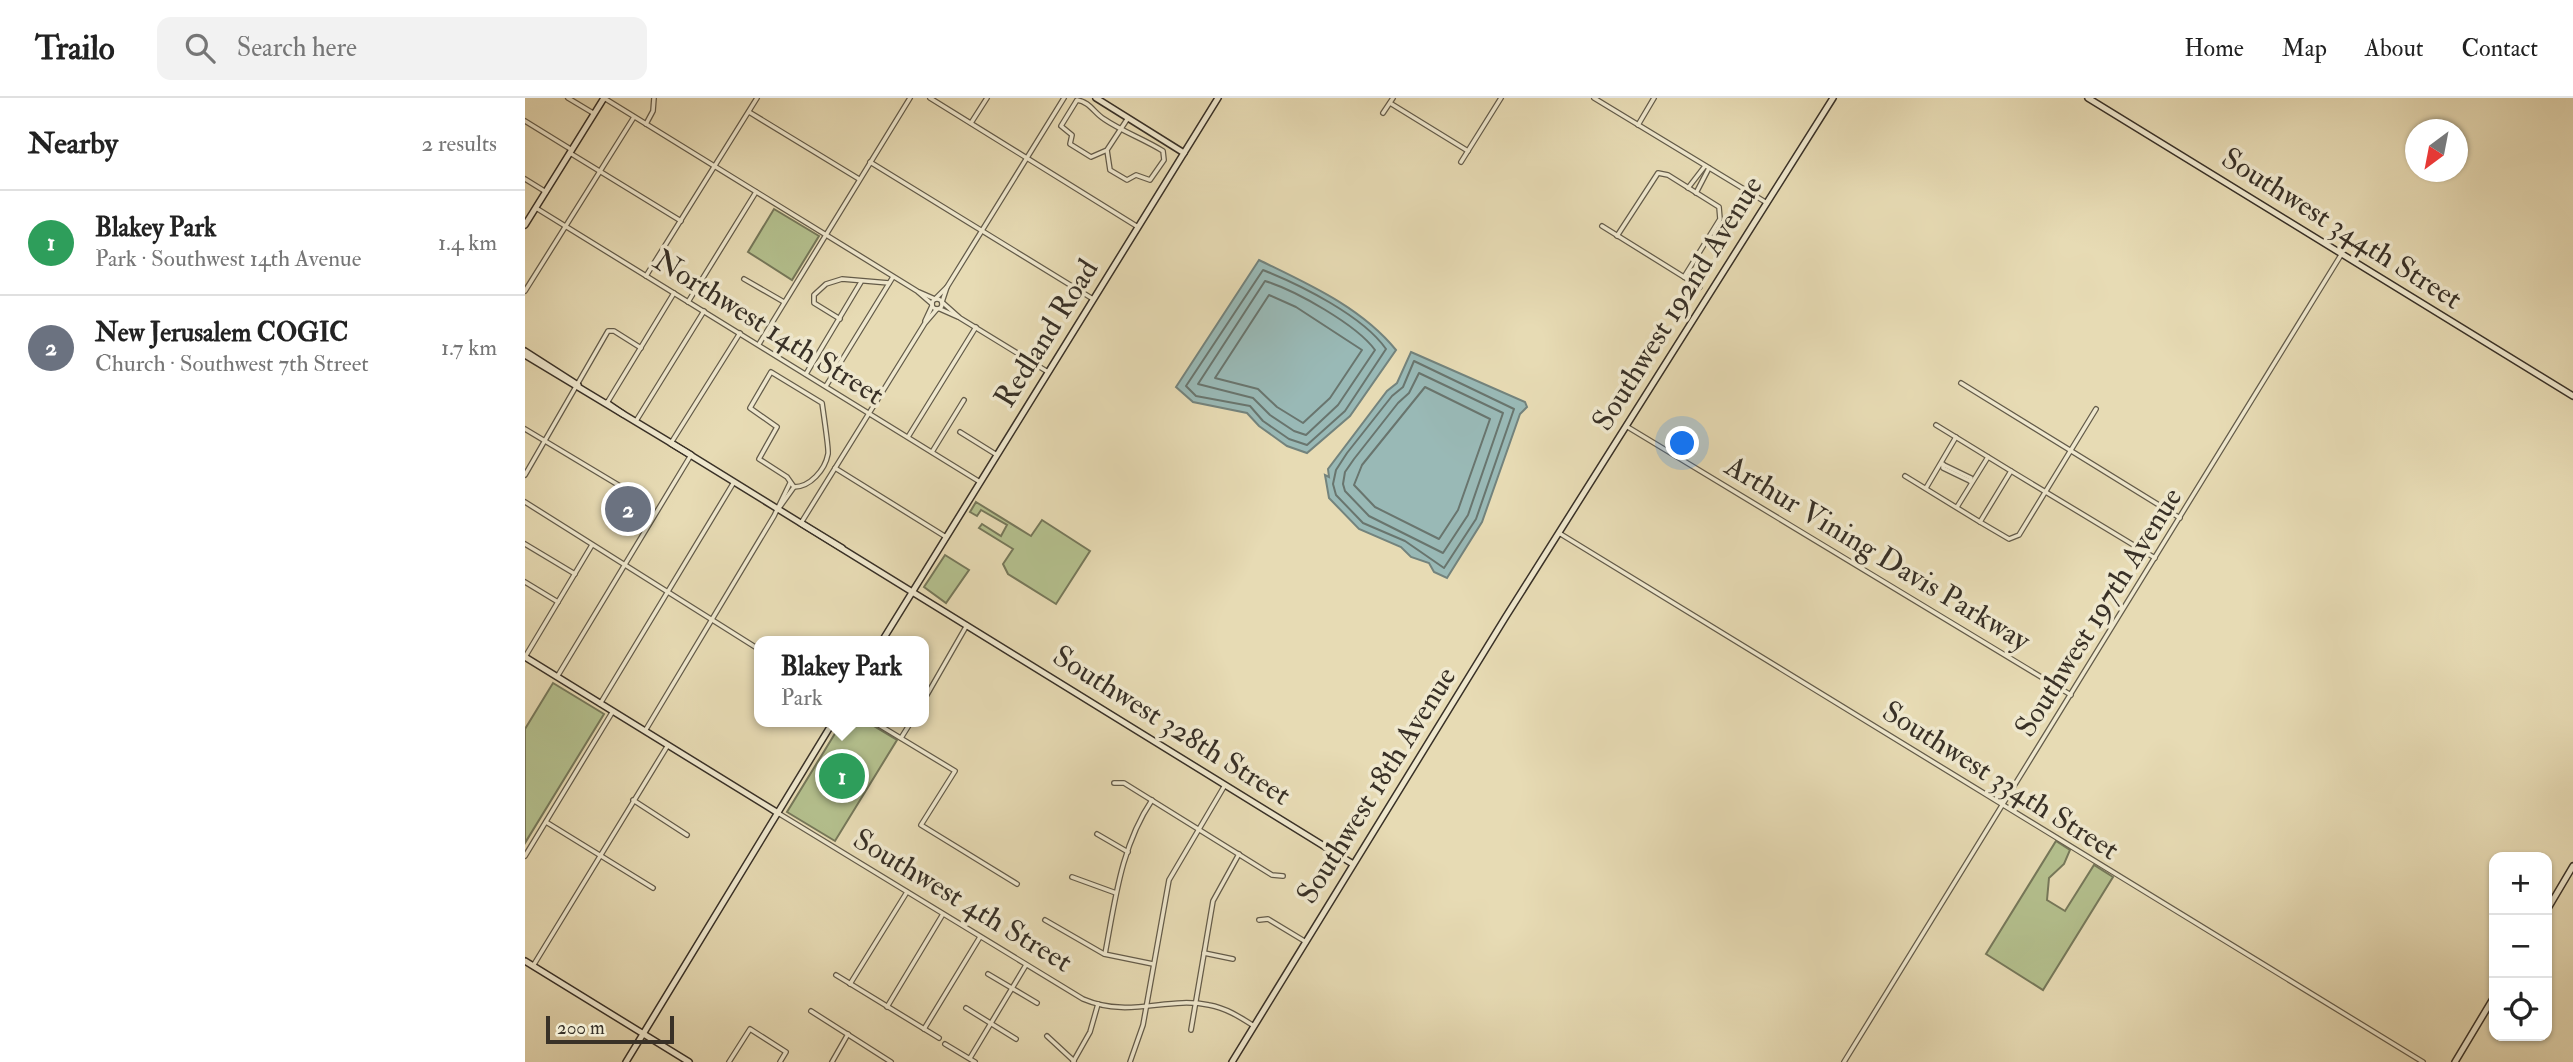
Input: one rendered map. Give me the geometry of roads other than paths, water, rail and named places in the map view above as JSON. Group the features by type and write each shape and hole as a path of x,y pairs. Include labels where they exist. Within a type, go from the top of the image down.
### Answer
{"street":[{"path":"568,98 594,114"},
{"path":"525,225 604,98 917,291 942,302 960,318"},
{"path":"646,124 653,111 654,98"},
{"path":"758,344 910,98"},
{"path":"930,98 1138,227"},
{"path":"971,123 987,98"},
{"path":"801,523 925,323 935,299 947,287 1064,98"},
{"path":"1096,98 1184,153"},
{"name":"Redland Road","path":"884,636 1218,98"},
{"path":"1461,162 1501,98"},
{"path":"1594,98 1767,203"},
{"path":"1638,125 1653,100 1646,98"},
{"name":"Southwest 192nd Avenue","path":"1559,533 1833,98"},
{"name":"Southwest 344th Street","path":"2088,98 2573,396"},
{"path":"646,276 754,99"},
{"path":"1384,113 1392,100 1468,151"},
{"path":"1107,150 1108,167 1127,180 1136,175 1150,180 1162,163 1163,151 1121,129 1082,101 1075,103 1061,126 1072,135 1070,144 1091,157 1107,150 1121,129 1128,118"},
{"path":"749,111 859,179"},
{"path":"525,291 634,117"},
{"path":"525,121 681,221"},
{"path":"870,162 1093,299"},
{"path":"1688,188 1694,178 1707,167"},
{"path":"1696,193 1707,167"},
{"path":"1618,236 1654,176 1668,175 1719,207 1721,214 1684,277"},
{"path":"1694,178 1702,183"},
{"path":"525,179 546,192"},
{"path":"688,302 756,192"},
{"name":"Northwest 14th Street","path":"536,208 980,482"},
{"path":"1602,226 1700,288"},
{"name":"Southwest 197th Avenue","path":"1844,1062 2341,255"},
{"path":"826,386 893,276"},
{"path":"744,279 784,302"},
{"path":"839,319 814,303 814,295 831,282 879,280 890,283"},
{"path":"806,374 861,282"},
{"path":"925,323 938,309 947,287"},
{"path":"917,291 938,309 976,327 1048,372"},
{"path":"607,403 674,293"},
{"path":"636,421 704,311"},
{"path":"908,437 976,327"},
{"path":"525,475 611,330 641,348"},
{"path":"671,443 740,333"},
{"name":"Southwest 328th Street","path":"525,353 1353,864"},
{"path":"771,372 822,403 828,454 808,485 792,485 787,477 759,459 777,427 750,408 771,372"},
{"path":"1961,383 2180,518"},
{"path":"932,452 964,400"},
{"path":"1905,476 2009,539 2014,539 2096,409"},
{"path":"1935,425 2155,558"},
{"name":"Arthur Vining Davis Parkway","path":"1626,426 2071,695"},
{"path":"525,429 650,504"},
{"path":"960,432 997,454"},
{"path":"1926,488 1956,437"},
{"path":"557,677 691,455"},
{"path":"1957,507 1988,457"},
{"path":"1942,464 1943,468 1971,482"},
{"path":"835,468 946,537"},
{"path":"1980,522 2011,471"},
{"path":"600,704 734,482"},
{"path":"645,731 792,485"},
{"path":"525,502 754,646"},
{"name":"Southwest 334th Street","path":"1559,533 2423,1062"},
{"name":"Southwest 18th Avenue","path":"1232,1062 1559,533"},
{"path":"525,544 575,574"},
{"path":"525,657 592,544"},
{"path":"525,582 558,602"},
{"path":"929,690 967,625"},
{"name":"Southwest 4th Street","path":"525,657 1078,996 1098,1004 1146,1008 1196,1003 1227,1010 1254,1026"},
{"path":"525,856 613,711"},
{"path":"626,1062 830,727"},
{"path":"882,727 955,771 922,825 1017,884"},
{"path":"901,738 908,727"},
{"path":"533,966 668,745"},
{"path":"1114,783 1124,783 1272,875 1283,876"},
{"path":"1137,1062 1131,1061 1146,1008 1168,880 1225,785"},
{"path":"633,800 687,835"},
{"path":"1105,954 1116,893 1128,852 1136,826 1152,800"},
{"path":"546,822 653,888"},
{"path":"1097,834 1128,852"},
{"path":"1191,1030 1214,896 1239,854"},
{"path":"2552,902 2573,866"},
{"path":"1072,877 1116,893"},
{"path":"850,984 907,892"},
{"path":"887,1007 943,914"},
{"path":"1259,920 1268,919 1306,942"},
{"path":"1045,920 1105,954 1153,964"},
{"path":"924,1029 980,937"},
{"path":"1204,954 1233,959"},
{"path":"525,961 689,1062"},
{"path":"969,1058 1026,965"},
{"path":"988,974 1037,1003"},
{"path":"836,975 939,1038"},
{"path":"1047,1036 1073,1061 1090,1032 1098,1004"},
{"path":"2455,1062 2489,1005"},
{"path":"966,1008 1016,1039"},
{"path":"811,1011 888,1061"},
{"path":"729,1061 750,1029 786,1052 780,1062"},
{"path":"832,1062 848,1034"},
{"path":"945,1044 975,1062"}],"water":[{"path":"1259,260 1350,309 1367,321 1396,350 1350,416 1307,453 1287,446 1259,426 1247,413 1193,402 1176,387"},
{"path":"1411,352 1525,402 1527,407 1520,414 1482,522 1447,578 1434,572 1429,563 1411,557 1401,547 1359,529 1329,498 1325,475 1329,477 1328,469 1387,391 1397,383"}],"place":[{"name":"New Jerusalem COGIC","path":"628,509"},
{"name":"Blakey Park","path":"842,776"}]}
